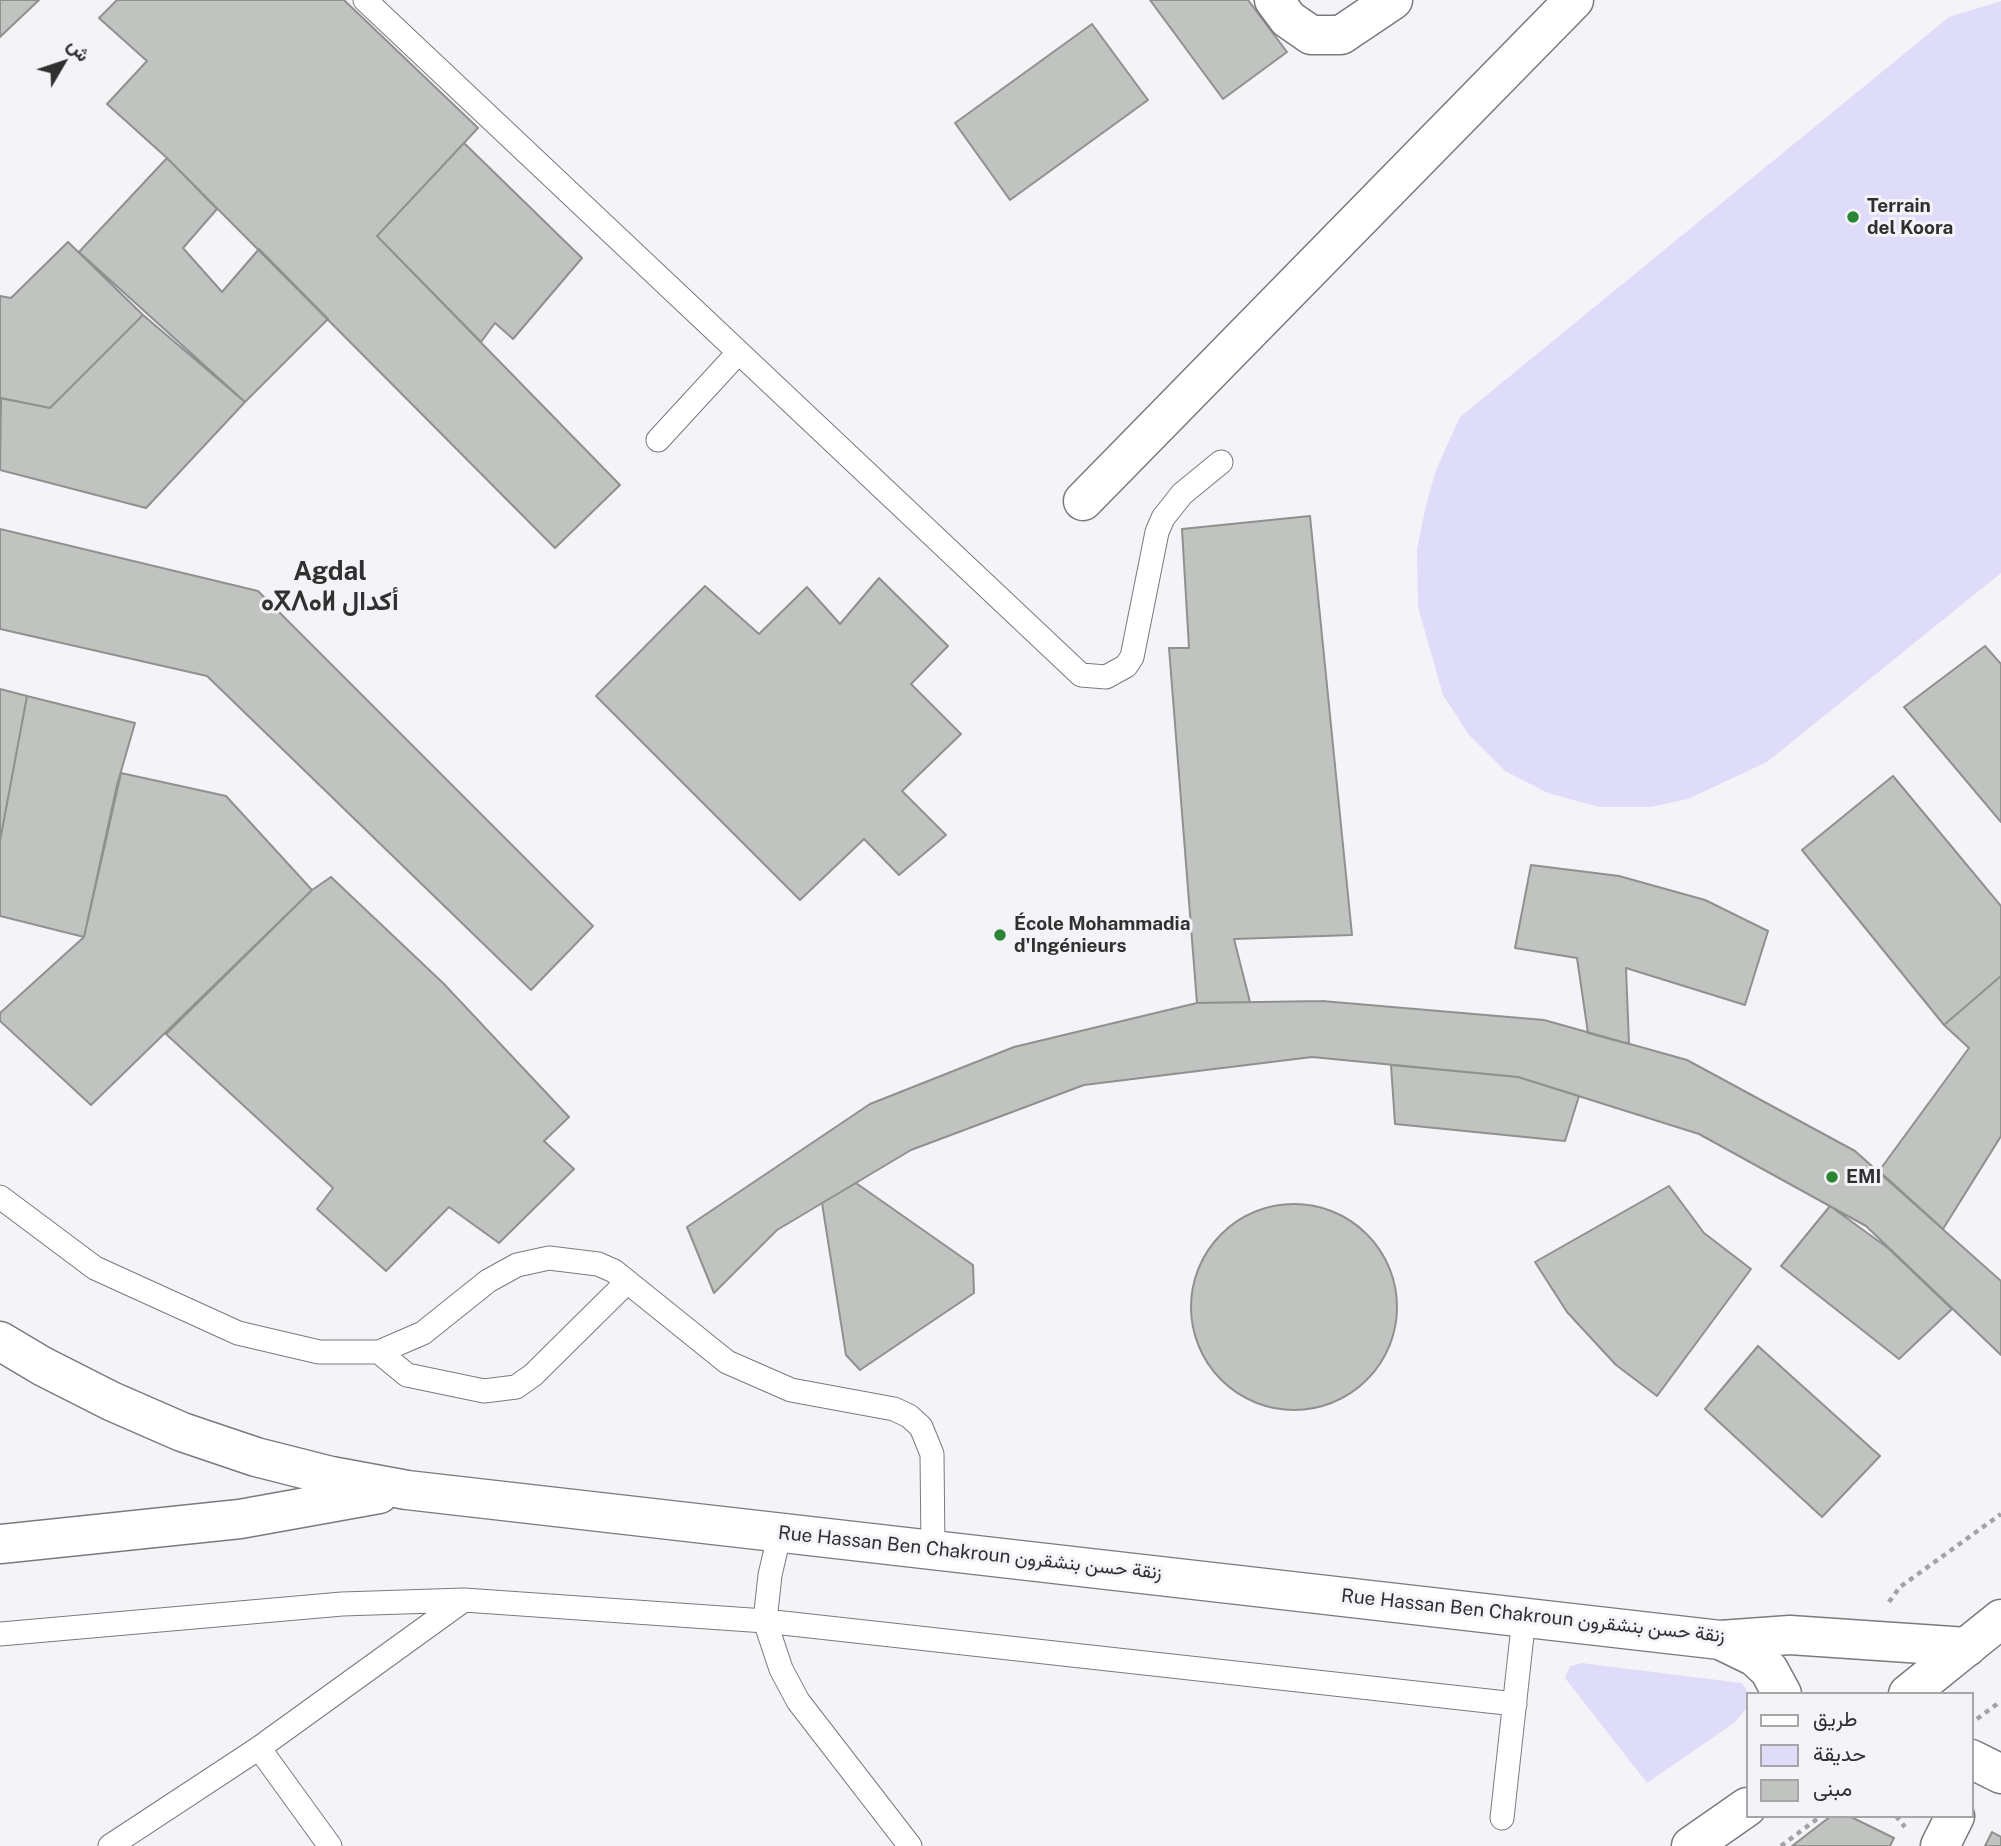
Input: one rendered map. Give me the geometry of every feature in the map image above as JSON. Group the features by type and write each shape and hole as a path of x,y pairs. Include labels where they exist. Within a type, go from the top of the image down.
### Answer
{"street":[{"path":"1274,0 1288,19 1311,34 1341,34 1393,0"},
{"path":"1083,501 1574,0"},
{"name":"Rue Hassan Ben Chakroun زنقة حسن بنشقرون","path":"0,1340 42,1366 111,1401 182,1432 256,1457 331,1476 407,1490 1720,1640 1790,1635 1967,1647"},
{"path":"0,1544 240,1520 407,1490"},
{"path":"1914,1692 1943,1682 1967,1647 2001,1619"},
{"path":"1720,1640 1755,1657 1769,1670 1782,1692"},
{"path":"1691,1846 1745,1808"},
{"path":"1940,1846 1954,1818"}],"lane":[{"path":"365,0 1071,668 1093,678 1116,674 1132,657 1157,532 1163,518 1182,494 1221,463"},
{"path":"657,440 738,353"},
{"path":"0,1197 95,1268 238,1333 319,1352 379,1352 423,1333 488,1280 517,1265 549,1258 598,1264 614,1271 727,1362 791,1390 894,1409 909,1416 921,1427 932,1454 933,1549"},
{"path":"379,1352 407,1375 485,1391 516,1387 533,1375 626,1283"},
{"path":"780,1532 770,1575 765,1621 781,1669 798,1701 910,1846"},
{"path":"110,1846 259,1748 464,1600"},
{"path":"0,1634 342,1604 464,1600 765,1621 1514,1704"},
{"path":"1502,1818 1524,1617"},
{"path":"259,1748 330,1846"}],"path":[{"path":"1860,1641 1900,1587 2001,1514"},
{"path":"1973,1722 2001,1701"},
{"path":"1781,1846 1818,1818"}],"green space":[{"name":"Terrain del Koora","path":"2001,1 2001,573 1767,762 1688,799 1650,807 1599,807 1548,793 1505,771 1469,735 1443,695 1418,607 1417,550 1426,505 1436,470 1460,417 1949,17"},
{"path":"1582,1663 1742,1683 1748,1692 1745,1692 1745,1710 1734,1723 1647,1783 1565,1678 1570,1666"}],"building":[{"path":"0,0 39,0 0,37"},
{"path":"117,0 344,0 478,128 377,236 620,485 555,548 167,158 107,104 147,61 99,18"},
{"path":"1150,0 1248,0 1287,52 1223,99"},
{"path":"1092,24 1148,100 1010,200 955,123"},
{"path":"464,143 582,258 513,339 495,323 481,342 377,236"},
{"path":"167,158 217,209 183,248 222,292 259,249 328,319 245,402 79,252"},
{"path":"68,242 143,315 50,408 0,398 0,296 11,298"},
{"path":"143,315 245,402 146,508 0,470 1,398 50,408"},
{"path":"1310,516 1352,935 1234,939 1250,1002 1197,1003 1169,648 1189,648 1182,529"},
{"path":"0,529 258,591 593,926 531,990 207,676 0,629"},
{"path":"879,578 948,646 911,684 961,734 902,791 946,835 899,875 864,839 800,900 596,696 705,586 759,634 807,587 840,624"},
{"path":"1985,646 2001,664 2001,822 1904,707"},
{"path":"0,689 27,696 0,841"},
{"path":"27,696 135,723 117,785 84,937 0,916 0,841"},
{"path":"121,773 226,796 312,890 91,1105 0,1021 0,1013 84,937"},
{"path":"1893,776 2001,906 2001,976 1944,1025 1802,850"},
{"path":"1531,865 1619,876 1705,900 1768,931 1745,1005 1626,968 1629,1044 1588,1033 1577,958 1515,948"},
{"path":"331,877 443,983 569,1117 544,1141 574,1169 499,1243 449,1207 386,1271 317,1209 333,1188 166,1034 312,890"},
{"path":"2001,976 2001,1136 1943,1229 1879,1171 1969,1048 1944,1025"},
{"name":"EMI","path":"1322,1001 1544,1020 1687,1060 1855,1151 2001,1281 2001,1355 1866,1226 1699,1134 1518,1077 1312,1057 1084,1085 911,1150 777,1230 714,1293 687,1227 870,1104 1014,1047 1197,1003"},
{"path":"1391,1065 1518,1077 1579,1096 1565,1141 1395,1124"},
{"path":"856,1183 973,1265 974,1293 860,1370 846,1355 822,1203"},
{"path":"1669,1186 1704,1233 1751,1269 1657,1396 1616,1365 1567,1312 1535,1262"},
{"path":"1294,1204 1333,1212 1351,1221 1367,1234 1380,1250 1389,1268 1397,1307 1389,1346 1380,1364 1367,1380 1351,1393 1333,1402 1294,1410 1255,1402 1237,1393 1221,1380 1208,1364 1199,1346 1191,1307 1199,1268 1208,1250 1221,1234 1237,1221 1255,1212"},
{"path":"1830,1206 1888,1248 1952,1309 1899,1359 1781,1266"},
{"path":"1758,1346 1880,1456 1822,1517 1705,1409"},
{"path":"1828,1818 1853,1818 1894,1838 1890,1846 1792,1846"},
{"path":"1992,1832 2001,1837 2001,1846 1985,1846"}],"place":[{"name":"Terrain del Koora","path":"1853,217"},
{"name":"École Mohammadia d'Ingénieurs","path":"1000,935"},
{"name":"EMI","path":"1832,1177"}],"district":[{"name":"Agdal ⴰⴳⴷⴰⵍ أكدال","path":"330,587"}]}
